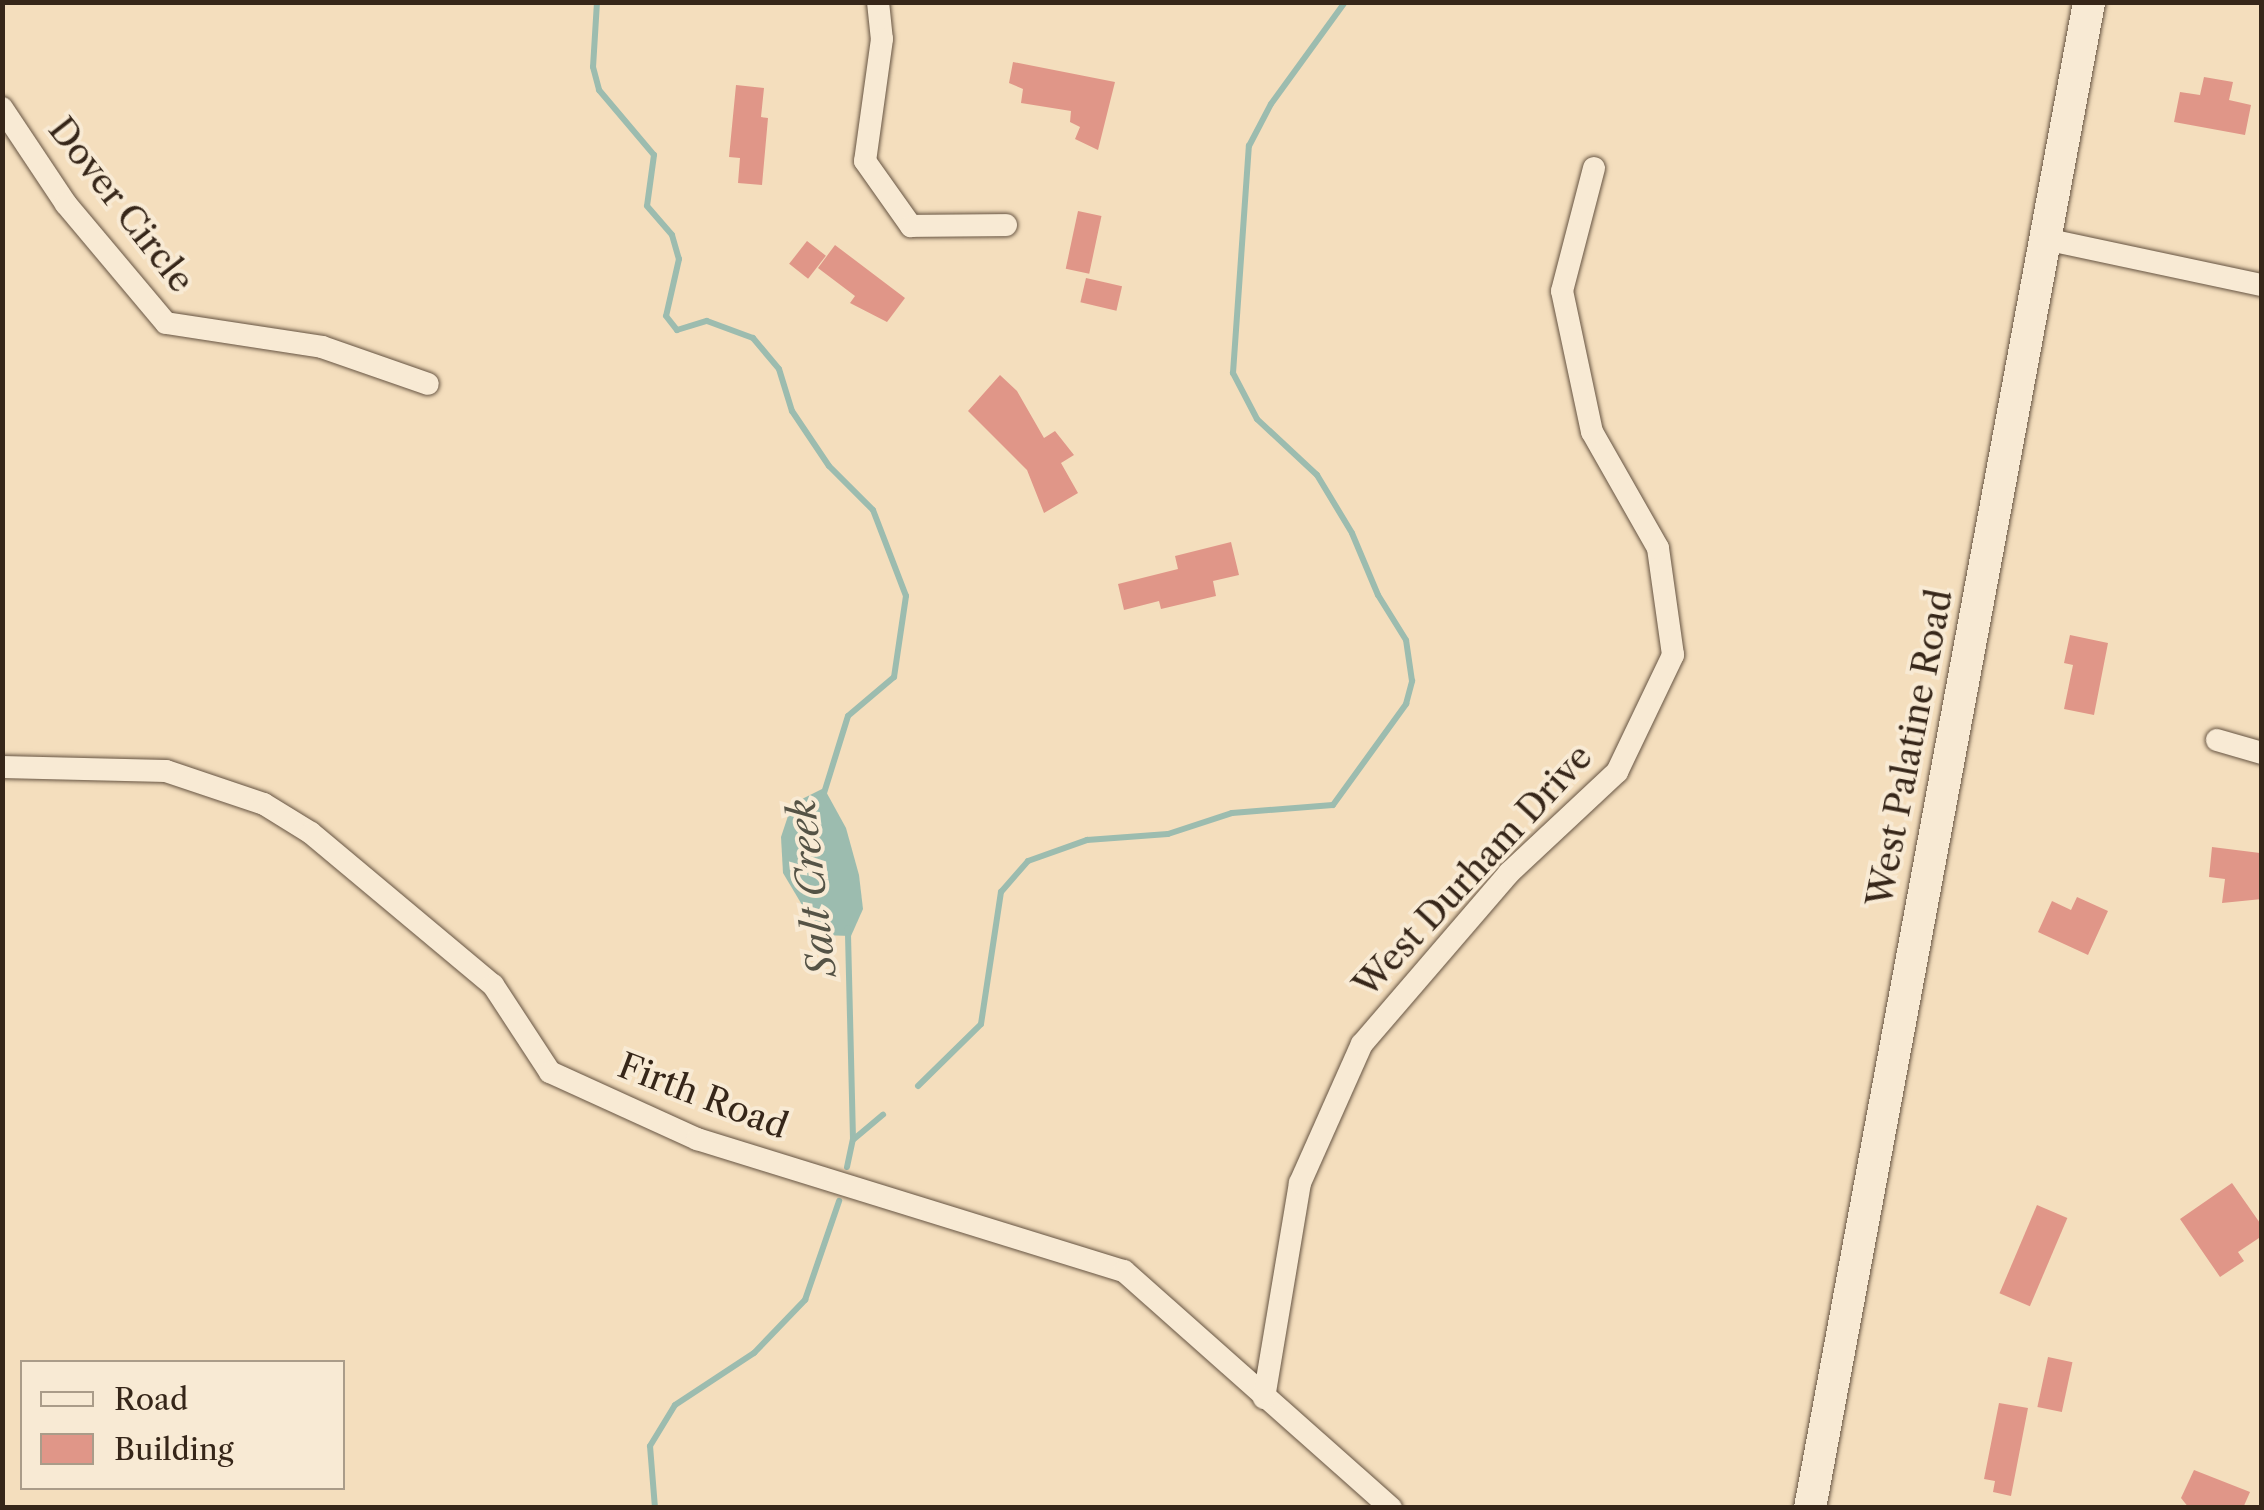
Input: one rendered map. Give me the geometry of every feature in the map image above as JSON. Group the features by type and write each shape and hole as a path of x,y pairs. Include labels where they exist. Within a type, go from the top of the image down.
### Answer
{"main road":[{"name":"West Palatine Road","path":"1810,1508 2089,2"}],"street":[{"path":"878,2 882,39 865,162 911,226 1006,226"},
{"name":"Dover Circle","path":"2,108 66,204 166,323 322,347 428,384"},
{"name":"West Durham Drive","path":"1264,1398 1300,1183 1362,1044 1509,873 1616,772 1673,655 1658,548 1592,432 1562,291 1594,168"},
{"path":"2045,238 2262,285"},
{"path":"2217,740 2262,753"},
{"name":"Firth Road","path":"2,767 166,771 264,804 311,833 493,986 550,1072 697,1138 1124,1271 1391,1508"}],"water":[{"path":"824,788 846,828 859,875 863,909 851,936 820,935 783,873 781,837 792,804"}],"building":[{"path":"1013,62 1115,82 1098,150 1075,139 1080,127 1070,122 1071,111 1021,103 1023,89 1009,83"},
{"path":"2204,77 2233,82 2229,100 2251,105 2245,135 2174,122 2180,92 2200,95"},
{"path":"736,85 764,88 761,117 768,118 762,185 738,183 740,158 729,157"},
{"path":"1078,211 1101,216 1089,274 1066,269"},
{"path":"807,241 826,256 808,279 789,264"},
{"path":"835,245 905,298 887,322 850,303 855,296 818,268"},
{"path":"1086,278 1122,286 1116,311 1080,302"},
{"path":"1000,375 1017,391 1044,438 1055,431 1074,455 1061,463 1078,493 1044,513 1027,470 968,411"},
{"path":"1231,542 1239,575 1213,581 1216,596 1161,609 1159,601 1124,610 1118,584 1178,569 1175,556"},
{"path":"2070,635 2108,643 2094,715 2064,709 2073,665 2064,663"},
{"path":"2212,847 2260,853 2262,899 2222,903 2225,879 2209,877"},
{"path":"2077,897 2108,911 2088,955 2038,932 2052,901 2071,910"},
{"path":"2232,1183 2262,1226 2262,1236 2238,1252 2244,1261 2220,1277 2180,1219"},
{"path":"2037,1205 2067,1218 2030,1306 1999,1293"},
{"path":"2048,1357 2072,1362 2062,1412 2037,1407"},
{"path":"1999,1403 2028,1408 2011,1496 1993,1492 1995,1481 1984,1479"},
{"path":"2194,1470 2250,1492 2243,1508 2189,1508 2181,1498"}],"waterway":[{"name":"Salt Creek","path":"597,2 593,67 599,90 654,155 647,206 672,235 679,259 666,316 677,330 707,321 753,338 779,369 792,411 829,466 873,510 906,596 894,677 848,716 824,793"},
{"path":"918,1086 981,1024 1001,892 1028,861 1087,840 1168,834 1232,813 1333,805 1406,704 1412,681 1406,640 1378,595 1352,533 1317,475 1257,419 1233,373 1249,146 1271,104 1345,2"},
{"name":"Salt Creek","path":"847,1167 853,1139 848,928"},
{"path":"854,1139 883,1115"},
{"name":"Salt Creek","path":"655,1508 650,1446 675,1405 754,1353 805,1300 839,1201"}]}
